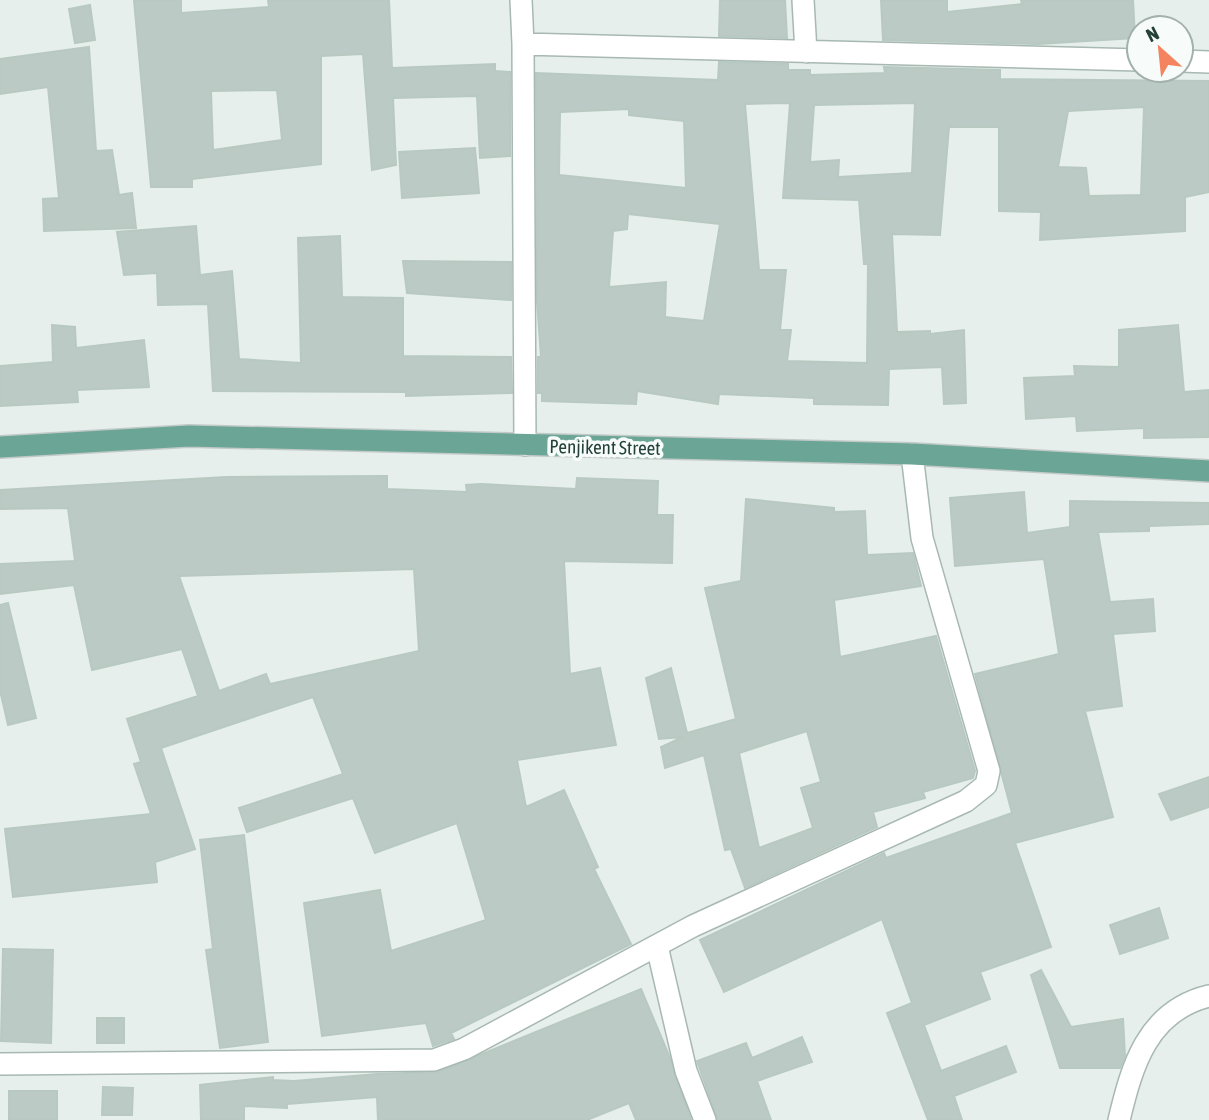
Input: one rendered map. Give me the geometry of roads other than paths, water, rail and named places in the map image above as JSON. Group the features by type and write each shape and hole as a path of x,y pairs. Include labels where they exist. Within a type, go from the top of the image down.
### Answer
{"main road":[{"name":"Penjikent Street","path":"0,447 189,436 912,454 1209,471"}],"street":[{"path":"521,0 524,445"},
{"path":"803,0 806,52"},
{"path":"523,44 1125,60"},
{"path":"0,1064 434,1060 464,1049 693,926 967,801 986,785 989,771 922,538 912,454"},
{"path":"657,946 686,1071 705,1120"},
{"path":"1119,1120 1133,1065 1154,1030 1192,1000 1209,996"}]}
